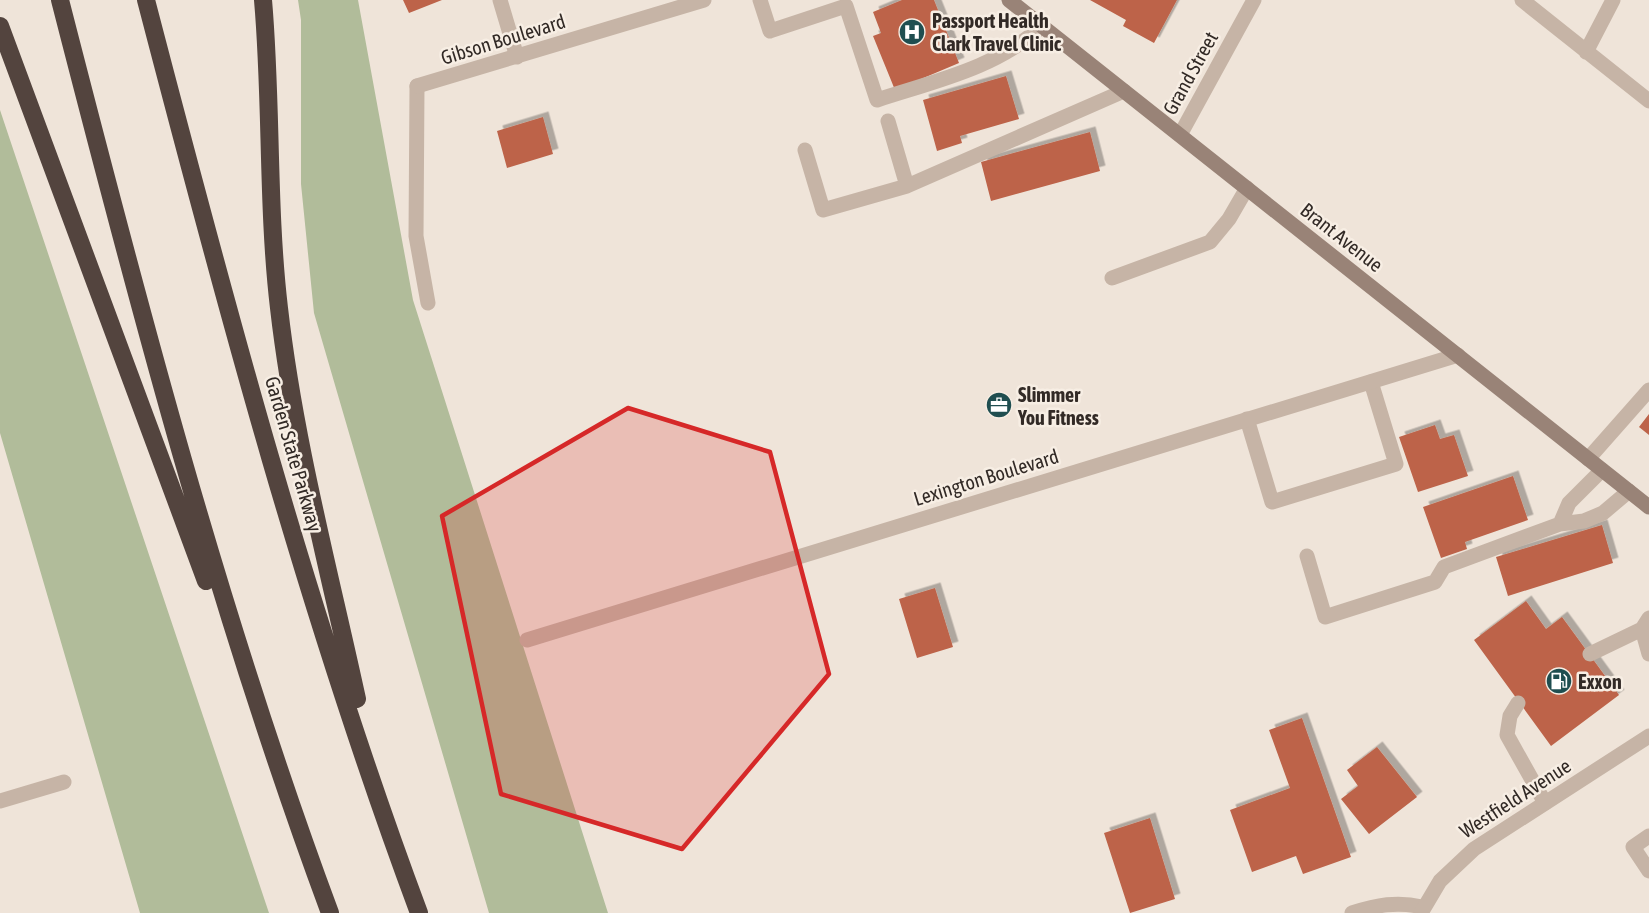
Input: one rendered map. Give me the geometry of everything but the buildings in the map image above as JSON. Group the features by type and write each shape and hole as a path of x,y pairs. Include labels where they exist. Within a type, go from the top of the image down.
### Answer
{"highway":[{"path":"60,0 181,460 239,651 304,845"},
{"name":"Garden State Parkway","path":"146,0 208,237 317,613 420,913"},
{"path":"263,0 274,258 284,347 297,424 381,804"},
{"path":"0,26 330,913"}],"main road":[{"name":"Brant Avenue","path":"1010,0 1649,507"}],"street":[{"path":"500,0 517,57"},
{"name":"Gibson Boulevard","path":"428,303 416,236 417,86 704,0"},
{"path":"760,0 770,31 846,6 877,100 981,65 1023,45 1042,26"},
{"name":"Grand Street","path":"1180,135 1254,0"},
{"path":"1522,0 1649,101"},
{"path":"1586,52 1613,0"},
{"path":"805,150 823,210 908,186 1124,91"},
{"path":"888,121 908,186"},
{"path":"1112,278 1210,242 1229,219 1246,188"},
{"name":"Lexington Boulevard","path":"527,640 1458,355"},
{"path":"1247,419 1272,502 1396,464 1371,382"},
{"path":"1588,459 1649,390"},
{"path":"1560,524 1569,503 1602,470"},
{"path":"1307,556 1325,617 1435,582 1444,567 1560,524 1584,521 1603,513 1629,491"},
{"path":"1590,654 1646,623 1649,654"},
{"path":"1518,703 1510,716 1507,735 1545,803"},
{"name":"Westfield Avenue","path":"1421,910 1455,864 1474,849 1649,736"},
{"path":"0,801 64,782"},
{"path":"1649,836 1633,846 1649,871"},
{"path":"1352,913 1392,903 1403,903 1421,910"}],"highlighted area":[{"path":"628,408 770,452 829,674 682,849 501,794 442,516"}],"green space":[{"path":"298,0 358,0 413,300 608,913 489,913 314,313 301,184 301,20"},
{"path":"0,110 269,913 140,913 0,433"}],"place":[{"name":"Passport Health Clark Travel Clinic","path":"912,32"},
{"name":"Slimmer You Fitness","path":"999,405"},
{"name":"Exxon","path":"1559,681"}]}
